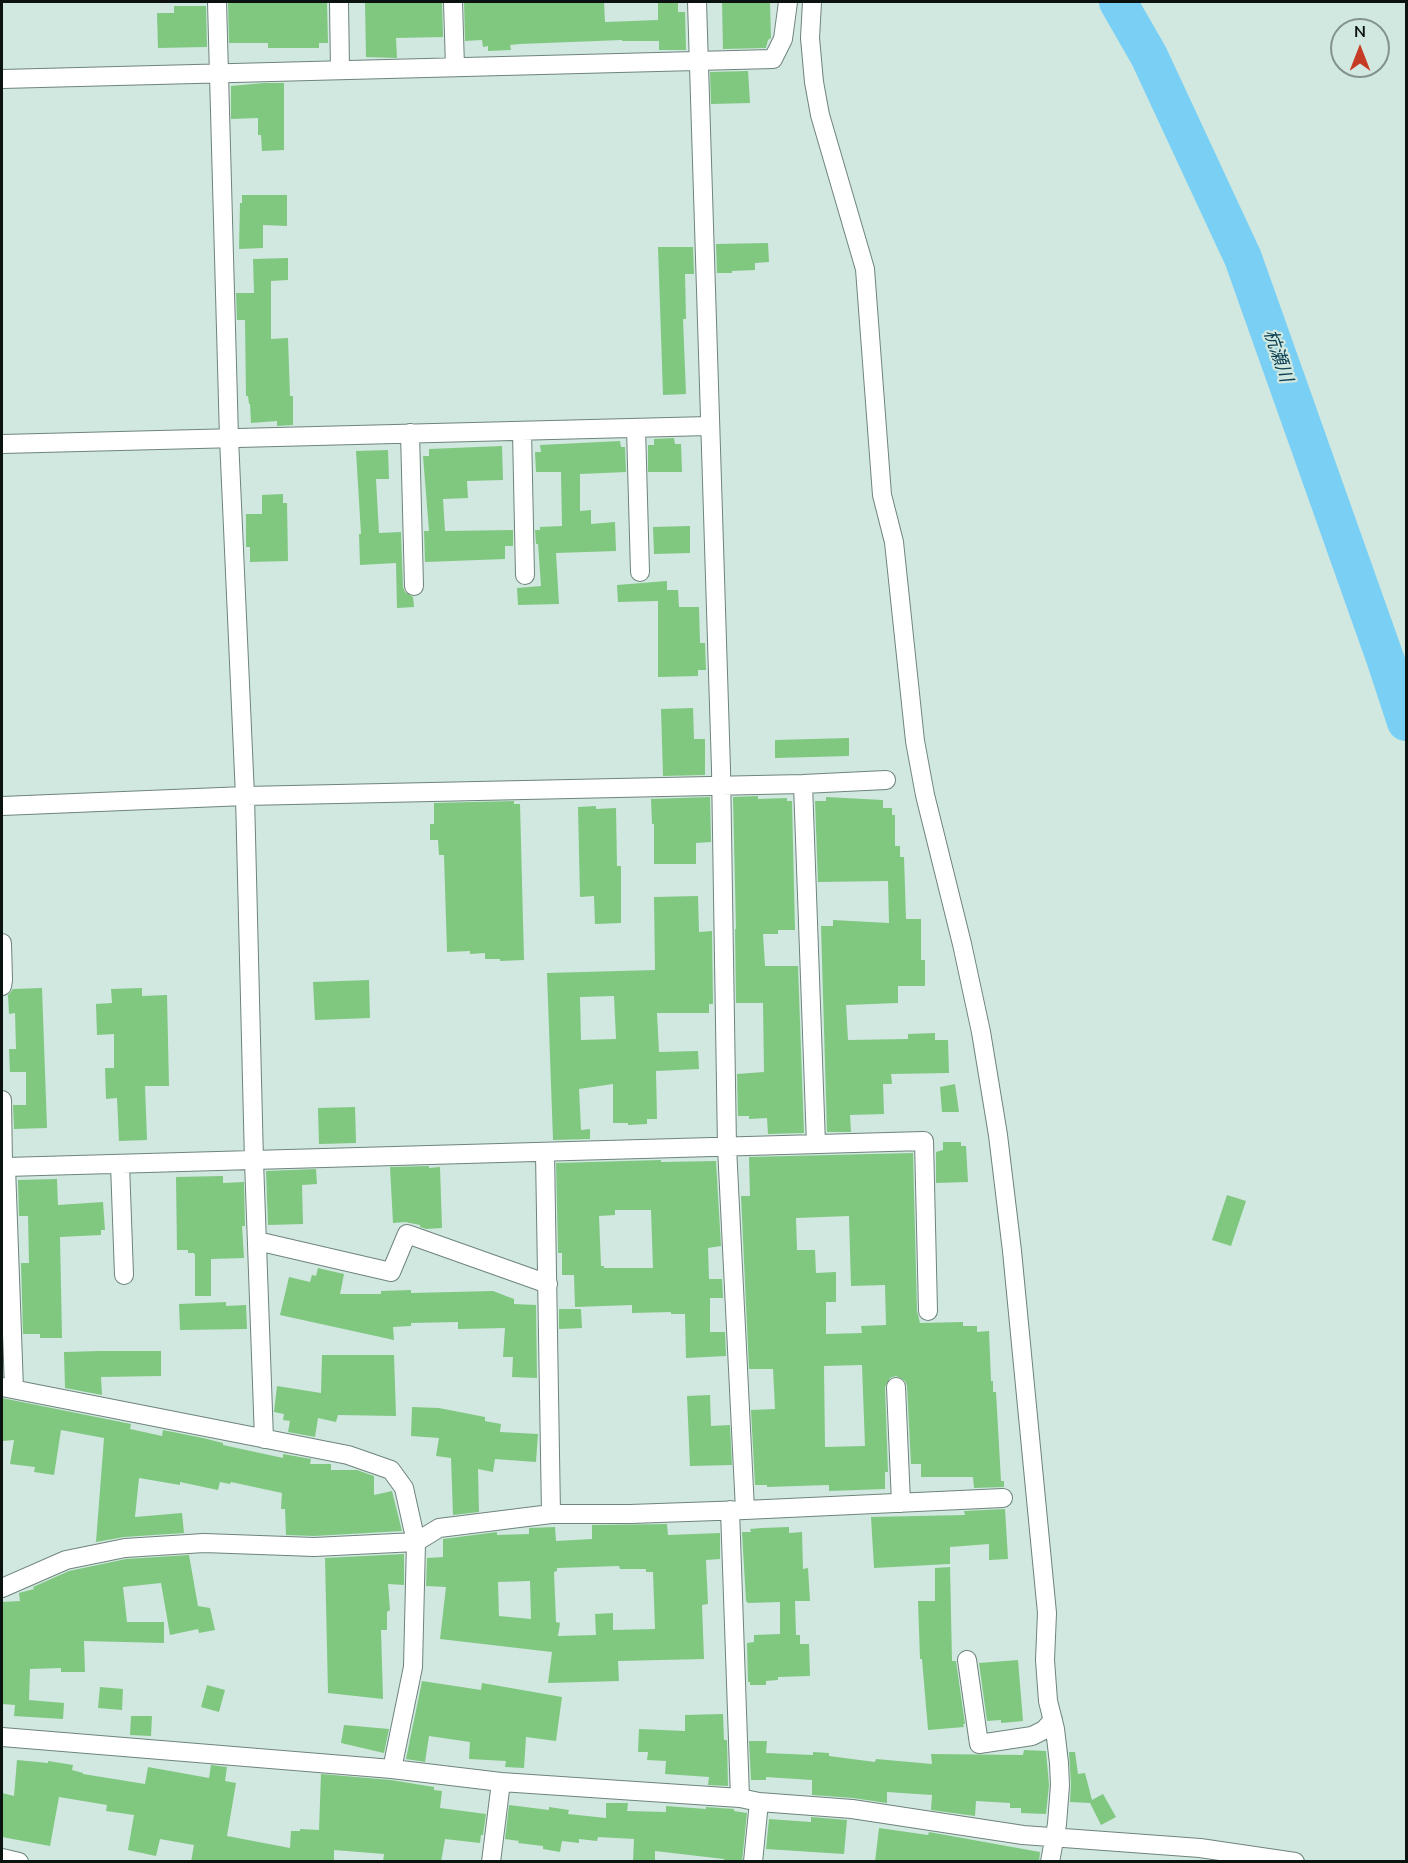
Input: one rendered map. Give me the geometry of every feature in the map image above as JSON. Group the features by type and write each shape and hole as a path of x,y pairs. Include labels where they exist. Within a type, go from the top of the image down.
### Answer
{"street":[{"path":"217,2 230,438 245,796 264,1439"},
{"path":"339,2 340,70"},
{"path":"453,2 455,67"},
{"path":"697,2 721,785 738,1510 740,1798"},
{"path":"2,79 773,59 783,39 789,2"},
{"path":"812,2 810,38 820,115 865,269 882,495 894,542 915,741 925,795 981,1032 998,1135 1012,1251 1046,1601 1045,1660 1048,1701 1059,1763 1060,1785 1050,1862"},
{"path":"2,444 709,426"},
{"path":"636,428 640,572"},
{"path":"522,430 525,575"},
{"path":"410,433 414,586"},
{"path":"2,806 245,796 803,784 886,780"},
{"path":"803,784 816,1144"},
{"path":"2,943 2,986"},
{"path":"2,1100 8,1388 348,1455 391,1470 404,1488 416,1542 413,1667 392,1769"},
{"path":"3,1166 254,1161 924,1141 928,1311"},
{"path":"544,1152 551,1514"},
{"path":"120,1164 124,1275"},
{"path":"257,1241 391,1272 407,1234 548,1284"},
{"path":"896,1387 901,1503"},
{"path":"2,1588 66,1560 125,1548 204,1543 314,1547 416,1542 439,1528 551,1514 630,1514 1003,1498"},
{"path":"967,1660 979,1744 1032,1736 1044,1730 1053,1720"},
{"path":"2,1737 392,1769 501,1782 740,1798 759,1802 852,1809 1023,1835 1200,1848 1295,1862"},
{"path":"491,1862 501,1782"},
{"path":"753,1862 759,1802"},
{"path":"2,1858 20,1862"}],"building":[{"path":"228,2 327,2 328,43 319,43 319,48 268,48 268,43 229,43"},
{"path":"365,2 442,2 443,37 396,38 397,58 366,57"},
{"path":"464,2 604,2 605,22 658,20 658,2 678,2 678,12 685,12 686,50 659,50 659,41 622,40 520,44 510,45 511,50 488,51 488,46 483,47 482,40 465,41"},
{"path":"722,2 770,2 771,38 766,48 723,49"},
{"path":"174,6 206,6 207,47 158,48 157,13 174,13"},
{"path":"748,71 750,103 711,104 710,72"},
{"path":"284,83 284,150 262,151 261,135 258,135 258,118 231,119 231,86"},
{"path":"242,195 287,195 287,226 263,225 263,248 239,249"},
{"path":"768,243 769,262 755,263 755,270 717,273 716,244"},
{"path":"658,247 693,247 694,274 685,274 686,319 683,319 686,394 663,395"},
{"path":"288,258 288,280 271,281 271,339 288,338 293,425 277,426 277,421 251,423 250,404 246,396 245,320 237,320 236,293 254,293 253,259"},
{"path":"674,438 675,444 681,444 682,472 648,472 648,445 654,445 654,439"},
{"path":"620,441 621,447 625,447 626,472 580,474 580,511 591,510 591,524 615,522 616,551 556,553 559,604 518,605 517,588 541,586 535,530 540,530 540,527 562,526 561,472 536,472 535,452 541,452 540,445"},
{"path":"502,446 503,480 467,481 468,498 443,499 445,531 513,530 513,546 505,546 505,559 425,562 424,531 429,531 423,456 429,456 429,449"},
{"path":"388,450 389,479 376,479 379,533 401,532 403,587 405,592 413,597 414,607 397,608 396,563 360,565 359,534 361,534 356,451"},
{"path":"283,494 283,503 287,503 288,561 250,562 250,547 246,547 246,514 262,514 262,495"},
{"path":"690,526 690,553 654,554 653,527"},
{"path":"667,581 667,590 678,590 679,607 699,607 700,643 705,643 706,670 698,670 698,676 658,677 658,601 618,602 617,585"},
{"path":"693,708 694,739 705,739 705,775 663,776 661,709"},
{"path":"849,738 849,756 775,758 775,740"},
{"path":"758,796 758,799 787,798 787,801 792,801 795,930 778,930 778,934 763,934 765,966 798,966 804,1133 768,1134 767,1118 749,1119 749,1116 738,1116 737,1074 764,1072 763,1003 736,1003 733,797"},
{"path":"710,797 711,842 696,843 696,864 654,864 654,824 652,824 651,799"},
{"path":"826,797 883,800 883,808 892,808 892,815 895,815 895,846 900,846 900,857 904,857 906,919 921,919 921,960 925,960 925,986 898,986 898,1003 846,1005 848,1040 908,1039 908,1034 935,1033 935,1040 948,1040 949,1073 891,1074 892,1084 883,1084 884,1114 850,1115 851,1132 827,1132 821,926 833,926 833,920 889,923 888,881 818,882 815,801 826,801"},
{"path":"514,801 514,804 520,804 524,960 500,961 500,959 485,959 485,953 447,952 444,855 439,855 438,840 430,840 430,824 434,824 434,803"},
{"path":"596,806 596,809 616,808 617,866 621,866 621,923 595,924 594,896 580,897 578,807"},
{"path":"698,896 699,932 712,931 713,1004 709,1004 709,1013 657,1013 659,1052 698,1051 699,1069 656,1071 657,1119 647,1119 647,1124 613,1123 613,1084 579,1089 581,1130 590,1129 590,1139 553,1140 547,973 655,970 654,897","holes":["614,996 616,1039 581,1040 580,997"]},
{"path":"369,980 370,1018 315,1020 313,982"},
{"path":"42,988 47,1128 14,1129 13,1105 26,1105 26,1072 10,1072 9,1049 16,1049 15,1013 9,1014 8,995 13,989"},
{"path":"142,988 142,996 167,995 169,1086 145,1086 147,1140 119,1141 117,1098 106,1099 105,1068 114,1068 114,1034 97,1035 96,1004 112,1003 111,989"},
{"path":"955,1084 959,1112 942,1112 940,1087"},
{"path":"355,1107 356,1143 319,1144 318,1108"},
{"path":"943,1142 961,1142 961,1146 966,1146 968,1182 936,1183 936,1152 943,1150"},
{"path":"913,1153 917,1311 920,1323 963,1322 963,1326 977,1326 977,1332 989,1331 991,1381 993,1381 993,1392 996,1392 1001,1481 1004,1481 1004,1487 974,1488 973,1477 921,1477 921,1464 911,1464 907,1386 905,1381 896,1376 890,1378 885,1387 888,1472 885,1472 885,1489 829,1491 829,1485 767,1487 767,1485 755,1485 751,1410 775,1409 773,1369 749,1369 741,1196 750,1196 749,1157","holes":["849,1216 851,1286 885,1285 886,1325 861,1326 862,1333 826,1334 826,1302 836,1302 836,1272 816,1273 815,1250 797,1250 796,1218","862,1365 865,1446 825,1447 824,1366"]},
{"path":"716,1161 721,1246 708,1248 709,1279 722,1279 723,1298 710,1298 710,1332 725,1332 726,1356 686,1358 685,1314 632,1313 632,1305 575,1307 574,1275 562,1275 562,1253 558,1253 556,1163","holes":["615,1210 651,1210 653,1268 604,1268 601,1266 599,1216 615,1215"]},
{"path":"429,1166 429,1168 440,1167 442,1228 426,1229 420,1225 405,1222 393,1223 390,1167"},
{"path":"316,1169 317,1184 302,1185 303,1224 268,1225 266,1171"},
{"path":"223,1176 223,1183 244,1182 245,1226 242,1226 244,1258 211,1259 211,1296 195,1296 195,1255 188,1253 188,1250 177,1250 176,1177"},
{"path":"57,1179 58,1205 103,1202 105,1230 101,1230 101,1235 60,1237 62,1338 40,1338 40,1334 23,1334 21,1263 29,1263 28,1216 19,1216 18,1180"},
{"path":"1227,1195 1246,1201 1231,1246 1212,1240"},
{"path":"318,1268 344,1274 340,1294 381,1294 381,1291 411,1290 411,1293 493,1291 514,1299 514,1304 536,1305 537,1378 512,1377 513,1357 503,1357 505,1328 458,1329 458,1322 411,1323 411,1326 393,1327 394,1340 280,1315 289,1277 310,1282 312,1275 316,1276"},
{"path":"226,1302 226,1306 246,1305 247,1329 180,1330 179,1304"},
{"path":"559,1309 581,1309 582,1328 559,1329"},
{"path":"161,1351 161,1376 101,1377 102,1395 65,1388 64,1352"},
{"path":"322,1355 394,1355 396,1416 338,1415 336,1422 318,1418 315,1437 288,1432 290,1421 283,1420 284,1414 274,1412 277,1386 321,1393"},
{"path":"710,1395 711,1426 730,1425 732,1465 690,1466 687,1396"},
{"path":"2,1398 131,1424 130,1429 162,1436 163,1430 283,1458 283,1454 311,1459 310,1464 331,1464 331,1470 357,1470 374,1476 374,1495 392,1491 402,1531 314,1536 286,1535 285,1509 281,1509 282,1493 231,1482 230,1484 220,1482 218,1490 180,1482 180,1485 139,1478 135,1517 182,1513 184,1533 124,1537 96,1542 104,1438 61,1430 54,1475 34,1472 35,1467 10,1464 14,1440 2,1441"},
{"path":"412,1407 439,1408 485,1417 485,1421 501,1424 500,1432 538,1434 536,1462 495,1459 493,1472 478,1469 479,1512 453,1515 451,1458 436,1456 439,1438 411,1436"},
{"path":"1005,1509 1008,1559 989,1560 989,1544 950,1547 950,1564 874,1568 871,1517 965,1515 964,1511"},
{"path":"667,1524 668,1535 720,1533 720,1559 706,1560 708,1604 702,1605 704,1659 618,1661 619,1681 548,1683 552,1652 440,1639 446,1587 426,1586 427,1558 443,1557 443,1539 497,1532 497,1535 529,1534 529,1528 555,1527 556,1541 592,1539 592,1525","holes":["619,1566 620,1569 646,1569 646,1572 653,1572 655,1629 613,1630 613,1613 595,1614 596,1635 558,1636 560,1623 556,1622 554,1572 557,1568","530,1581 531,1619 499,1616 498,1582"]},
{"path":"789,1527 789,1533 802,1532 803,1569 808,1568 810,1601 795,1601 796,1635 800,1635 800,1644 809,1644 810,1676 778,1677 778,1680 766,1681 766,1685 750,1685 747,1643 754,1642 754,1635 780,1634 780,1602 748,1603 746,1601 742,1532 751,1532 750,1529"},
{"path":"404,1554 404,1585 388,1584 390,1610 387,1612 387,1630 381,1630 383,1699 328,1693 325,1558"},
{"path":"189,1555 198,1606 210,1608 215,1630 199,1633 198,1629 170,1635 161,1583 123,1587 127,1622 164,1622 164,1643 84,1641 85,1672 61,1672 61,1668 30,1669 29,1700 64,1703 63,1719 14,1716 15,1705 2,1704 2,1602 20,1601 19,1593 34,1589 33,1587 69,1571 126,1559"},
{"path":"950,1567 952,1661 956,1661 965,1724 963,1724 964,1727 928,1730 922,1659 920,1659 918,1601 935,1601 935,1568"},
{"path":"1018,1660 1023,1721 1001,1723 1001,1720 987,1721 979,1663"},
{"path":"422,1681 481,1690 482,1683 562,1697 556,1741 526,1737 524,1768 505,1767 506,1761 469,1759 470,1742 429,1736 425,1762 406,1759"},
{"path":"207,1685 225,1690 219,1712 201,1707"},
{"path":"100,1687 123,1689 122,1710 98,1708"},
{"path":"723,1714 724,1740 727,1740 728,1786 708,1785 709,1777 665,1774 666,1761 647,1760 648,1752 638,1752 639,1729 685,1731 685,1715"},
{"path":"131,1716 152,1716 151,1736 130,1735"},
{"path":"344,1725 389,1729 384,1753 341,1743"},
{"path":"749,1741 767,1741 766,1753 813,1755 813,1752 829,1753 829,1756 875,1762 876,1759 932,1764 931,1754 1023,1755 1024,1750 1046,1751 1049,1785 1046,1814 1021,1813 1021,1808 1010,1808 1010,1803 976,1801 975,1816 931,1810 932,1795 887,1792 887,1803 812,1795 812,1780 766,1777 766,1780 751,1780"},
{"path":"1069,1752 1075,1752 1078,1774 1085,1773 1092,1800 1103,1794 1116,1817 1101,1825 1090,1803 1070,1802"},
{"path":"17,1760 73,1765 72,1770 83,1774 145,1784 148,1767 209,1778 211,1765 227,1767 225,1781 236,1783 227,1836 290,1848 291,1831 319,1830 321,1774 391,1780 434,1787 434,1790 442,1791 440,1808 486,1814 480,1843 445,1839 441,1862 383,1862 384,1854 334,1850 334,1862 191,1862 194,1845 160,1839 156,1856 128,1850 134,1815 106,1811 107,1805 59,1797 50,1846 2,1837 2,1793 14,1796"},
{"path":"606,1803 628,1803 627,1811 666,1812 666,1806 734,1809 734,1811 747,1813 742,1862 724,1862 724,1859 655,1851 655,1862 633,1862 634,1839 598,1837 597,1841 579,1839 579,1843 562,1841 560,1852 543,1849 543,1846 505,1839 509,1805 549,1810 549,1807 569,1810 568,1814 606,1818"},
{"path":"811,1817 847,1820 844,1854 766,1849 769,1819 811,1822"},
{"path":"879,1828 928,1835 929,1832 1040,1852 1039,1862 875,1862"}],"waterway":[{"name":"杭瀬川","path":"1118,2 1149,56 1243,258 1406,722"}]}
